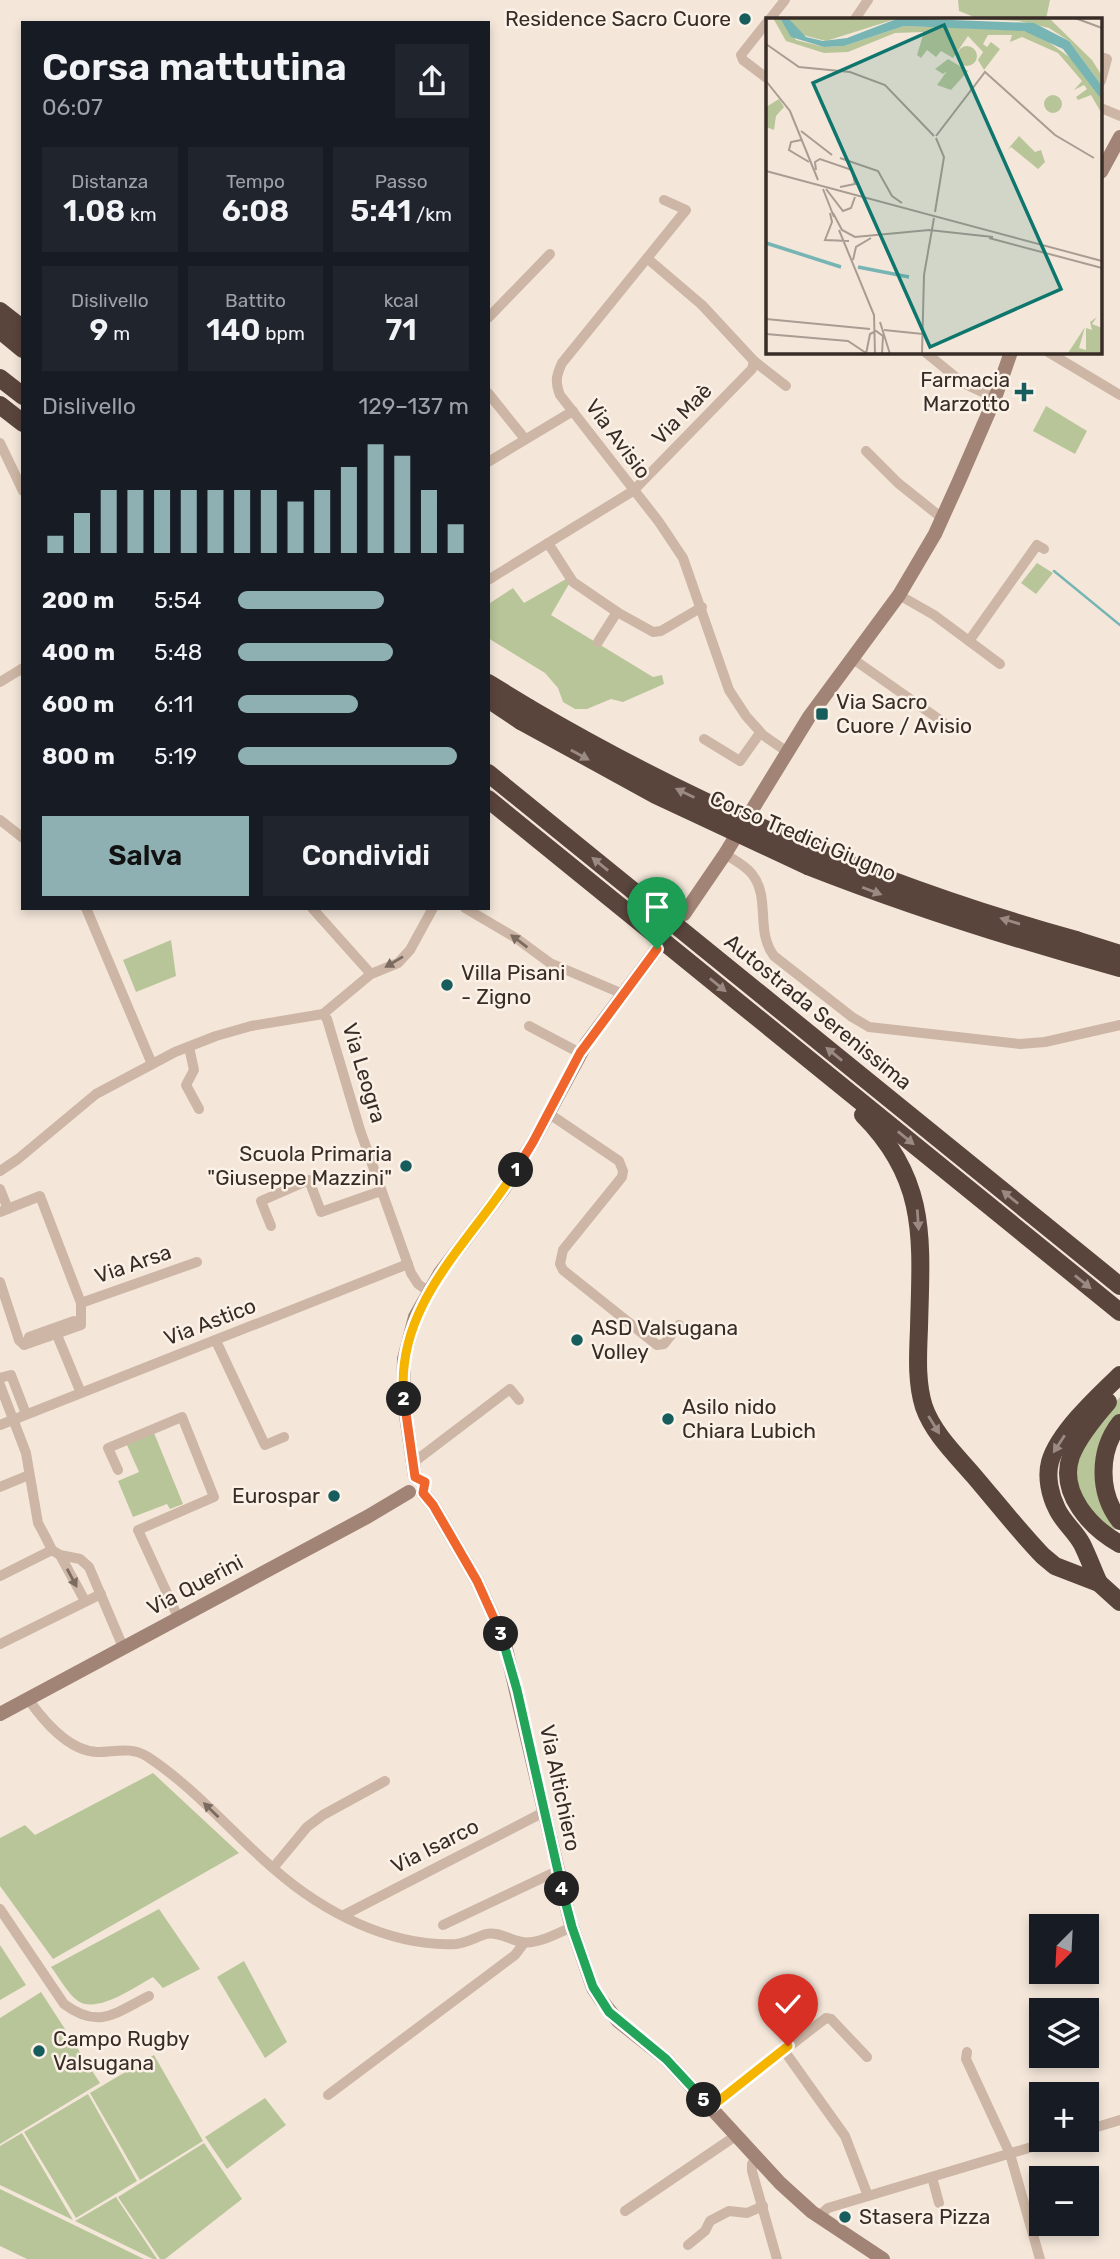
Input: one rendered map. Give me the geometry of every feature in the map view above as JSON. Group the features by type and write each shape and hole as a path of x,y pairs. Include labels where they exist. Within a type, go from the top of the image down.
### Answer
{"highway":[{"path":"0,311 21,327"},
{"path":"0,330 21,347"},
{"path":"0,378 21,394"},
{"path":"0,405 21,421"},
{"name":"Corso Tredici Giugno","path":"490,685 525,714 656,795 808,866 985,930 1120,968"},
{"name":"Corso Tredici Giugno","path":"490,700 525,714 785,839 930,896 1120,952"},
{"name":"Autostrada Serenissima","path":"490,775 1120,1286"},
{"name":"Autostrada Serenissima","path":"490,801 1120,1312"},
{"path":"796,1049 825,1082 875,1128 902,1165 911,1186 918,1226 920,1389 925,1409 934,1426 1044,1556 1055,1566 1099,1583 1120,1602"},
{"path":"1064,1240 1120,1275"},
{"path":"1099,1583 1080,1541 1057,1510 1048,1473 1052,1456 1061,1440 1088,1407 1120,1375"},
{"path":"1120,1390 1084,1433 1074,1449 1068,1469 1072,1494 1078,1506 1096,1527 1120,1545"},
{"path":"1120,1423 1105,1451 1103,1474 1109,1502 1120,1521"}],"street":[{"path":"771,18 785,0"},
{"path":"856,18 868,0"},
{"path":"766,24 741,55 743,60 766,77"},
{"path":"1102,57 1107,59 1102,77"},
{"path":"1102,108 1120,116"},
{"path":"1102,168 1120,137"},
{"name":"Via Avisio","path":"664,200 687,210 562,363 555,378 560,395 659,522 683,558 729,690 760,733 786,751"},
{"path":"490,316 550,254"},
{"path":"648,259 702,305 754,361 786,386"},
{"path":"927,354 963,383 995,398"},
{"path":"684,914 725,854 786,751 900,596 942,518 995,398 1009,354"},
{"path":"1051,354 1120,395"},
{"name":"Via Maè","path":"490,579 633,491 752,369 754,361"},
{"path":"490,395 525,439"},
{"path":"490,461 573,411"},
{"path":"0,443 21,487"},
{"path":"866,451 898,483 942,518"},
{"path":"548,544 573,582 649,631 657,633 702,607"},
{"path":"969,641 1037,545 1044,549"},
{"path":"900,596 934,615 1000,664"},
{"path":"598,642 617,612"},
{"path":"853,659 943,722"},
{"path":"0,682 21,669"},
{"path":"705,739 740,761 760,733"},
{"path":"0,820 21,836"},
{"path":"725,854 751,872 760,887 764,936 774,956 852,1017 869,1027 1020,1044 1045,1042 1120,1025"},
{"path":"87,910 152,1064"},
{"path":"314,910 371,974"},
{"path":"0,1171 96,1094 152,1064 216,1036 251,1026 325,1017 371,974 398,963 410,950 432,910"},
{"path":"468,910 516,938 550,963 623,994"},
{"name":"Via Altichiero","path":"654,952 580,1053 533,1142 503,1190 428,1291 408,1337 404,1359 403,1395 415,1477 425,1482 416,1492 433,1505 477,1581 504,1640 557,1871 572,1927 593,1987 609,2012 666,2059 780,2183 818,2217 883,2259"},
{"name":"Via Leogra","path":"325,1017 381,1191 408,1264 415,1280 428,1291"},
{"path":"529,1026 580,1053"},
{"path":"189,1047 194,1070 186,1085 199,1109"},
{"path":"548,1113 619,1161 623,1171 622,1177 563,1250 560,1264 563,1270 657,1345 664,1344 679,1325"},
{"path":"271,1226 261,1201 309,1180 321,1212 381,1191"},
{"path":"0,1189 4,1211 40,1196 82,1303 80,1325 24,1345 19,1340 0,1282"},
{"name":"Via Arsa","path":"82,1303 197,1262"},
{"name":"Via Astico","path":"0,1425 408,1264"},
{"path":"19,1340 81,1318"},
{"path":"57,1335 80,1393"},
{"path":"216,1341 265,1445 284,1437"},
{"path":"0,1378 10,1375 26,1414"},
{"path":"0,1385 26,1453 38,1523 85,1601"},
{"path":"414,1462 510,1389 519,1401"},
{"path":"118,1470 108,1448 182,1417 214,1497 138,1530 178,1617"},
{"path":"0,1487 29,1475"},
{"name":"Via Querini","path":"0,1714 416,1492"},
{"path":"0,1576 56,1553 80,1559 89,1567 123,1647"},
{"path":"0,1644 100,1594"},
{"path":"28,1699 48,1724 75,1746 99,1752 138,1751 149,1758 198,1797 273,1868 315,1899 377,1932 410,1941 459,1944 487,1934 495,1934 524,1943"},
{"path":"273,1868 307,1827 323,1815 385,1781"},
{"name":"Via Isarco","path":"344,1915 544,1812"},
{"path":"443,1926 557,1871"},
{"path":"0,1909 64,2004 77,2014 100,2020 149,1996"},
{"path":"328,2095 515,1955 524,1943 572,1927"},
{"path":"711,2107 826,2018 831,2019 867,2057"},
{"path":"783,2049 845,2136 868,2196"},
{"path":"967,2052 966,2059 1010,2154 1040,2259"},
{"path":"1099,2126 1120,2120"},
{"path":"625,2211 737,2135"},
{"path":"818,2217 828,2208 1029,2148"},
{"path":"758,2158 752,2164 752,2171 776,2259"},
{"path":"932,2177 939,2203"},
{"path":"688,2245 705,2231 710,2221 729,2211 747,2213 763,2206"}],"green space":[{"path":"958,0 1050,0 1046,18 976,18 959,11"},
{"path":"1046,406 1087,431 1075,454 1033,431"},
{"path":"1037,563 1053,573 1036,594 1021,583"},
{"path":"566,579 569,584 551,615 653,677 662,675 664,684 623,702 611,699 587,709 575,709 563,702 558,688 545,673 490,639 490,603 513,588 524,603"},
{"path":"171,940 176,976 136,992 123,960"},
{"path":"1120,1397 1120,1416 1104,1441 1118,1526 1112,1532 1087,1511 1072,1475 1090,1432"},
{"path":"154,1433 183,1504 170,1509 167,1504 133,1517 118,1481 139,1472 127,1445"},
{"path":"153,1773 239,1853 53,1959 0,1886 0,1838 25,1825 35,1835"},
{"path":"159,1909 200,1969 163,1988 153,1977 105,2002 86,2004 74,1998 51,1967"},
{"path":"0,1945 26,1985 0,2000"},
{"path":"244,1961 287,2042 265,2058 217,1977"},
{"name":"Campo Rugby Valsugana","path":"41,1992 100,2083 0,2144 0,2018"},
{"path":"154,2055 203,2141 140,2180 90,2093"},
{"path":"88,2094 137,2181 76,2218 24,2132"},
{"path":"265,2098 286,2125 227,2169 205,2137"},
{"path":"22,2133 73,2220 0,2185 0,2146"},
{"path":"204,2143 242,2199 165,2259 160,2259 118,2197"},
{"path":"0,2189 144,2259 27,2259 0,2246"},
{"path":"116,2197 157,2259 75,2221"}],"waterway":[{"path":"1054,571 1120,625"}],"place":[{"name":"Residence Sacro Cuore","path":"745,19"},
{"name":"Farmacia Marzotto","path":"1024,392"},
{"name":"Via Sacro Cuore / Avisio","path":"822,714"},
{"name":"Villa Pisani - Zigno","path":"447,985"},
{"name":"Scuola Primaria \"Giuseppe Mazzini\"","path":"406,1166"},
{"name":"ASD Valsugana Volley","path":"577,1340"},
{"name":"Asilo nido Chiara Lubich","path":"668,1419"},
{"name":"Eurospar","path":"334,1496"},
{"name":"Campo Rugby Valsugana","path":"39,2051"},
{"name":"Stasera Pizza","path":"845,2217"}],"route":[{"path":"657,949 586,1044 533,1142 503,1190 428,1291 408,1337 403,1395 415,1477 425,1482 423,1493 433,1505 477,1581 504,1640 553,1854 572,1927 593,1987 609,2012 666,2059 711,2107 788,2046"}]}
